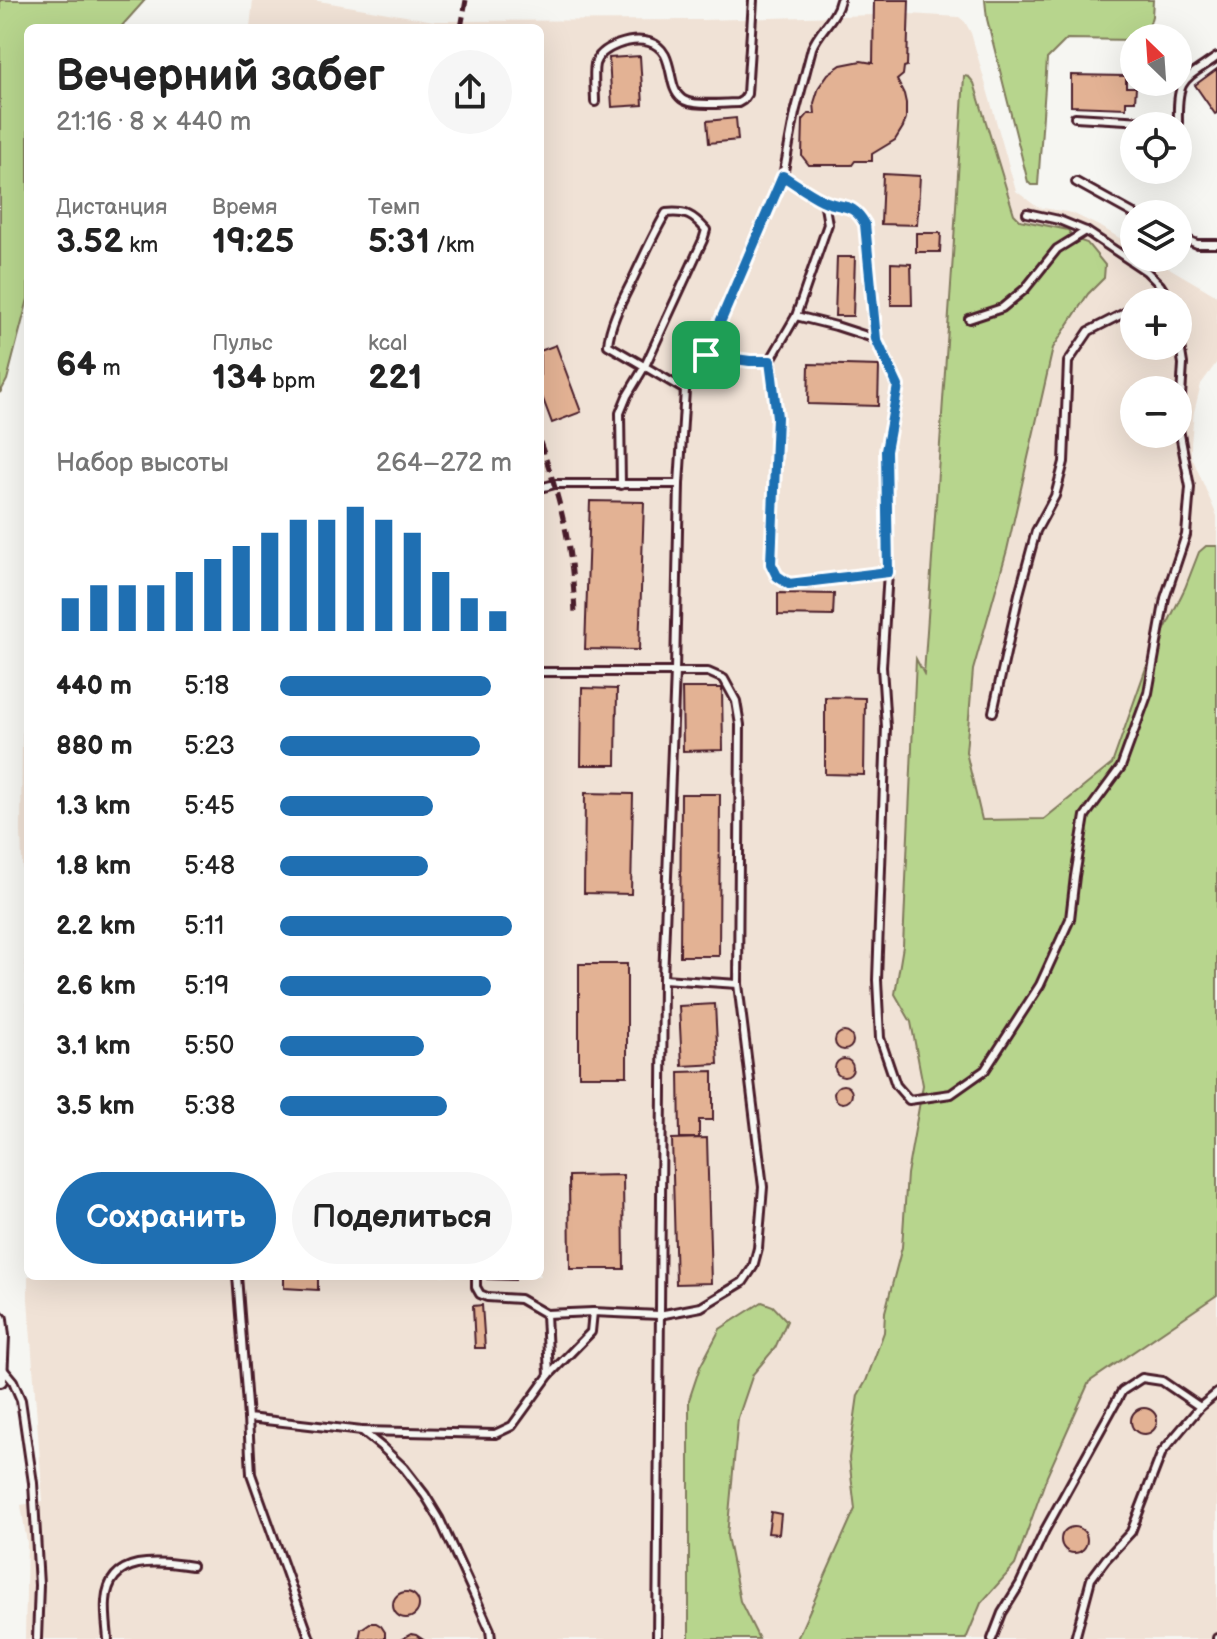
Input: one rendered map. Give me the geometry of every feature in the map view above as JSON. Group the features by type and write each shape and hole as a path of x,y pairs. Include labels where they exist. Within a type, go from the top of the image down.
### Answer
{"street":[{"path":"0,1319 1,1374"}],"lane":[{"path":"595,102 595,64 603,52 620,42 648,41 664,52 676,91 682,99 691,103 738,103 743,100 747,94 750,67 753,0"},
{"path":"657,1639 663,979 679,484 685,390 692,371 706,355 783,176 812,48 838,10 840,0"},
{"path":"1075,117 1178,123 1177,99 1182,81 1217,57"},
{"path":"783,176 824,201 848,207 858,213 865,224 876,339 898,386 886,451 888,572 882,667 886,727 877,980 880,1038 896,1085 909,1100 951,1094 985,1070 1040,985 1070,919 1085,816 1121,767 1132,738 1148,693 1165,598 1186,535 1190,487 1179,429 1182,360"},
{"path":"1076,182 1120,206"},
{"path":"824,201 828,224 796,316 770,361 777,417 771,564 777,576 789,584 888,572"},
{"path":"621,485 620,413 645,366 706,230 696,218 681,212 666,213 634,275 609,333 608,345 645,366 685,390"},
{"path":"1027,213 1059,220 1086,231 1146,271 1162,288"},
{"path":"969,319 1002,308 1025,289 1057,249 1086,231"},
{"path":"1192,242 1217,244"},
{"path":"993,712 1036,531 1055,496 1064,462 1068,362 1089,331 1120,314"},
{"path":"796,316 876,339"},
{"path":"706,355 770,361"},
{"path":"544,487 555,484 679,484"},
{"path":"476,1280 480,1294 520,1299 546,1314 593,1312 659,1315 701,1307 743,1282 753,1267 758,1248 763,1187 738,984 740,725 736,701 724,679 708,672 544,672"},
{"path":"663,979 738,984"},
{"path":"237,1280 251,1474 310,1639"},
{"path":"248,1418 362,1431 495,1434 512,1426 549,1375 591,1332 593,1312"},
{"path":"546,1314 549,1375"},
{"path":"1,1374 13,1381 21,1400 31,1469 39,1585 37,1639"},
{"path":"992,1639 1045,1530 1122,1391 1142,1378 1162,1381 1200,1407"},
{"path":"1075,1639 1091,1579 1131,1532 1162,1452 1200,1407 1217,1393"},
{"path":"362,1431 404,1468 425,1495 439,1518 490,1630 491,1639"},
{"path":"108,1639 106,1598 117,1572 145,1562 192,1566"}],"shaded area":[{"path":"253,0 313,0 434,21 701,20 909,14 959,17 971,33 1016,191 1037,207 1072,213 1120,238 1120,272 1176,272 1217,296 1217,362 1201,384 1192,433 1192,376 1120,376 1120,448 1191,448 1191,455 1217,516 1217,1639 25,1639 27,1543 21,1505 43,1501 28,1280 544,1280 544,24 250,24"},
{"path":"24,728 24,927 21,830"}],"green space":[{"path":"0,0 145,0 124,24 24,24 24,314 7,380 0,393"},
{"path":"985,0 1153,0 1150,24 1120,24 1120,40 1067,39 1047,59 1038,185 1028,182 987,19"},
{"path":"964,76 974,83 1014,214 1020,220 1068,230 1070,233 1069,238 1054,247 1023,287 1001,306 966,320 1003,309 1070,242 1078,240 1087,243 1105,265 1104,278 1088,294 1053,348 1007,550 973,670 966,752 982,820 1044,819 1112,764 1146,668 1199,552 1206,546 1217,546 1217,1295 1089,1382 1047,1476 1015,1565 981,1603 966,1639 797,1639 855,1509 849,1458 858,1395 884,1332 885,1312 902,1247 907,1174 923,1085 911,1022 895,994 903,946 916,659 924,674"},
{"path":"762,1302 773,1306 787,1321 775,1348 753,1374 738,1418 727,1536 740,1601 759,1639 689,1639 689,1400 700,1367 720,1329"}],"building":[{"path":"874,0 909,0 907,66 897,80 906,103 903,127 895,140 872,154 872,161 855,161 852,165 809,165 802,156 803,120 808,114 815,114 814,103 819,87 828,74 841,65 861,61 873,63"},
{"path":"640,56 643,105 612,107 609,58"},
{"path":"1217,69 1217,113 1215,114 1195,85"},
{"path":"1071,75 1120,76 1120,96 1135,96 1135,101 1126,101 1126,108 1071,106"},
{"path":"736,118 738,140 709,143 707,121"},
{"path":"883,174 920,176 917,225 881,224"},
{"path":"916,233 941,233 940,252 916,252"},
{"path":"837,257 855,257 853,316 835,316"},
{"path":"891,263 911,264 912,305 891,305"},
{"path":"556,345 581,412 552,423 544,402 544,350"},
{"path":"809,364 879,366 878,406 808,404"},
{"path":"590,501 644,502 639,650 585,649"},
{"path":"778,593 834,594 833,616 778,615"},
{"path":"582,688 617,689 616,765 581,765"},
{"path":"682,688 722,688 723,750 683,751"},
{"path":"825,697 865,698 864,775 825,774"},
{"path":"585,793 633,794 631,894 584,893"},
{"path":"681,794 720,794 719,956 680,956"},
{"path":"579,964 627,964 627,1076 579,1076"},
{"path":"715,1004 718,1064 682,1066 679,1006"},
{"path":"844,1032 853,1041 844,1050 835,1041"},
{"path":"844,1059 853,1068 844,1077 835,1068"},
{"path":"713,1071 713,1120 699,1120 699,1138 680,1138 679,1072"},
{"path":"843,1085 852,1094 843,1103 834,1094"},
{"path":"707,1138 711,1283 676,1284 672,1139"},
{"path":"623,1175 624,1269 570,1269 569,1176"},
{"path":"284,1280 318,1280 318,1290 284,1288"},
{"path":"482,1305 485,1348 475,1348 473,1306"},
{"path":"1144,1408 1153,1412 1157,1421 1153,1430 1144,1434 1135,1430 1131,1421 1135,1412"},
{"path":"771,1512 781,1514 779,1534 768,1533"},
{"path":"1074,1527 1083,1531 1087,1540 1083,1549 1074,1553 1065,1549 1061,1540 1065,1531"},
{"path":"406,1592 415,1596 419,1605 415,1614 406,1618 397,1614 393,1605 397,1596"},
{"path":"370,1623 381,1626 385,1639 359,1639 361,1629"},
{"path":"416,1635 422,1639 402,1639"}],"railway":[{"path":"462,24 466,0"},
{"path":"544,455 565,528 575,616"}],"route":[{"path":"783,176 824,201 858,213 865,224 876,339 898,386 886,451 888,572 789,584 777,576 771,564 777,417 770,361 706,355 783,176"}]}
